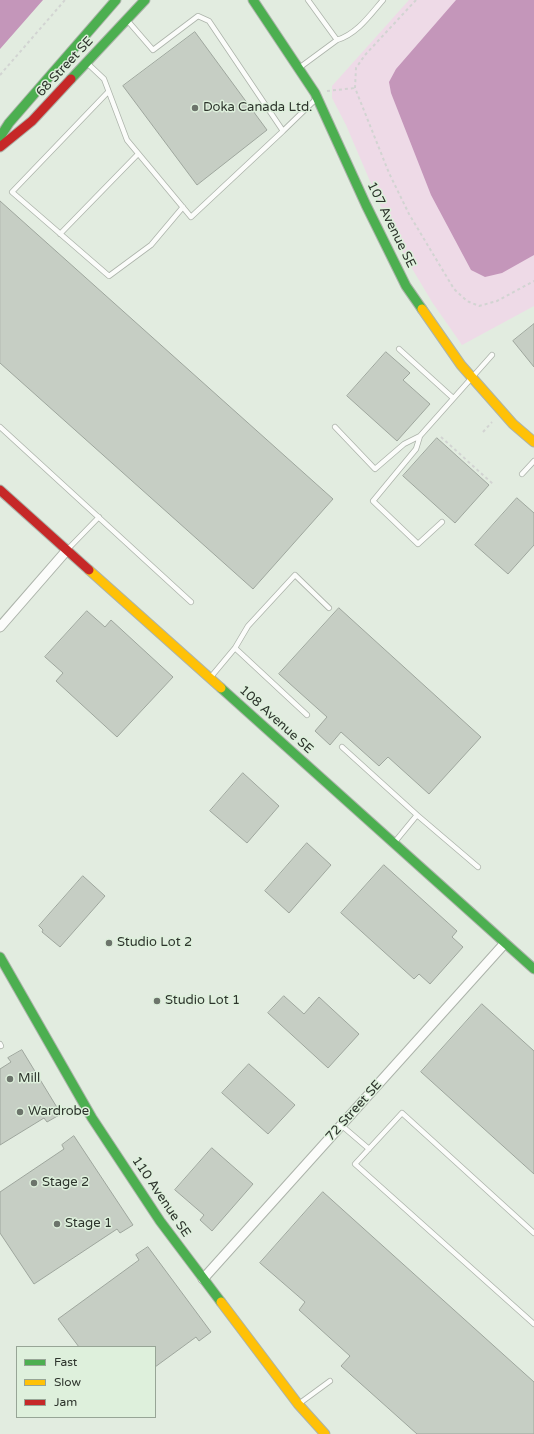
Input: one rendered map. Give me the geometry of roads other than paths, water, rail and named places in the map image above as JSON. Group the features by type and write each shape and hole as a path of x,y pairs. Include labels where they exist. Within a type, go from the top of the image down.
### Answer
{"street":[{"name":"68 Street SE","path":"0,137 10,123 116,0"},
{"name":"68 Street SE","path":"0,147 32,121 145,0"},
{"name":"107 Avenue SE","path":"253,0 316,95 366,205 406,286 461,366 513,424 534,442"},
{"name":"108 Avenue SE","path":"0,490 534,969"},
{"path":"0,627 67,550"},
{"name":"72 Street SE","path":"203,1279 505,943"},
{"name":"110 Avenue SE","path":"0,957 37,1025 92,1118 160,1222 298,1404 325,1434"}],"lane":[{"path":"308,0 337,40"},
{"path":"298,68 337,40 347,37 366,20 383,0"},
{"path":"127,20 153,50 198,16 209,21 283,131"},
{"path":"87,62 104,79 127,140 191,216 283,131 316,95"},
{"path":"108,92 12,192 109,276 151,245 183,207"},
{"path":"60,234 138,154"},
{"path":"399,349 453,398"},
{"path":"335,427 375,469 404,444 420,436 492,355"},
{"path":"0,427 191,602"},
{"path":"420,436 416,449 373,501 418,544 442,522"},
{"path":"522,474 534,461"},
{"path":"67,550 99,517"},
{"path":"210,678 235,648 248,626 295,575 329,608"},
{"path":"235,648 307,715"},
{"path":"342,747 417,815 478,867"},
{"path":"394,843 417,815"},
{"path":"534,1233 402,1113 355,1164 534,1324"},
{"path":"341,1125 369,1149"},
{"path":"298,1404 330,1381"}],"place":[{"name":"Doka Canada Ltd.","path":"195,108"},
{"name":"Studio Lot 2","path":"109,943"},
{"name":"Studio Lot 1","path":"157,1001"},
{"name":"Mill","path":"10,1079"},
{"name":"Wardrobe","path":"20,1112"},
{"name":"Stage 2","path":"34,1183"},
{"name":"Stage 1","path":"57,1224"}]}
